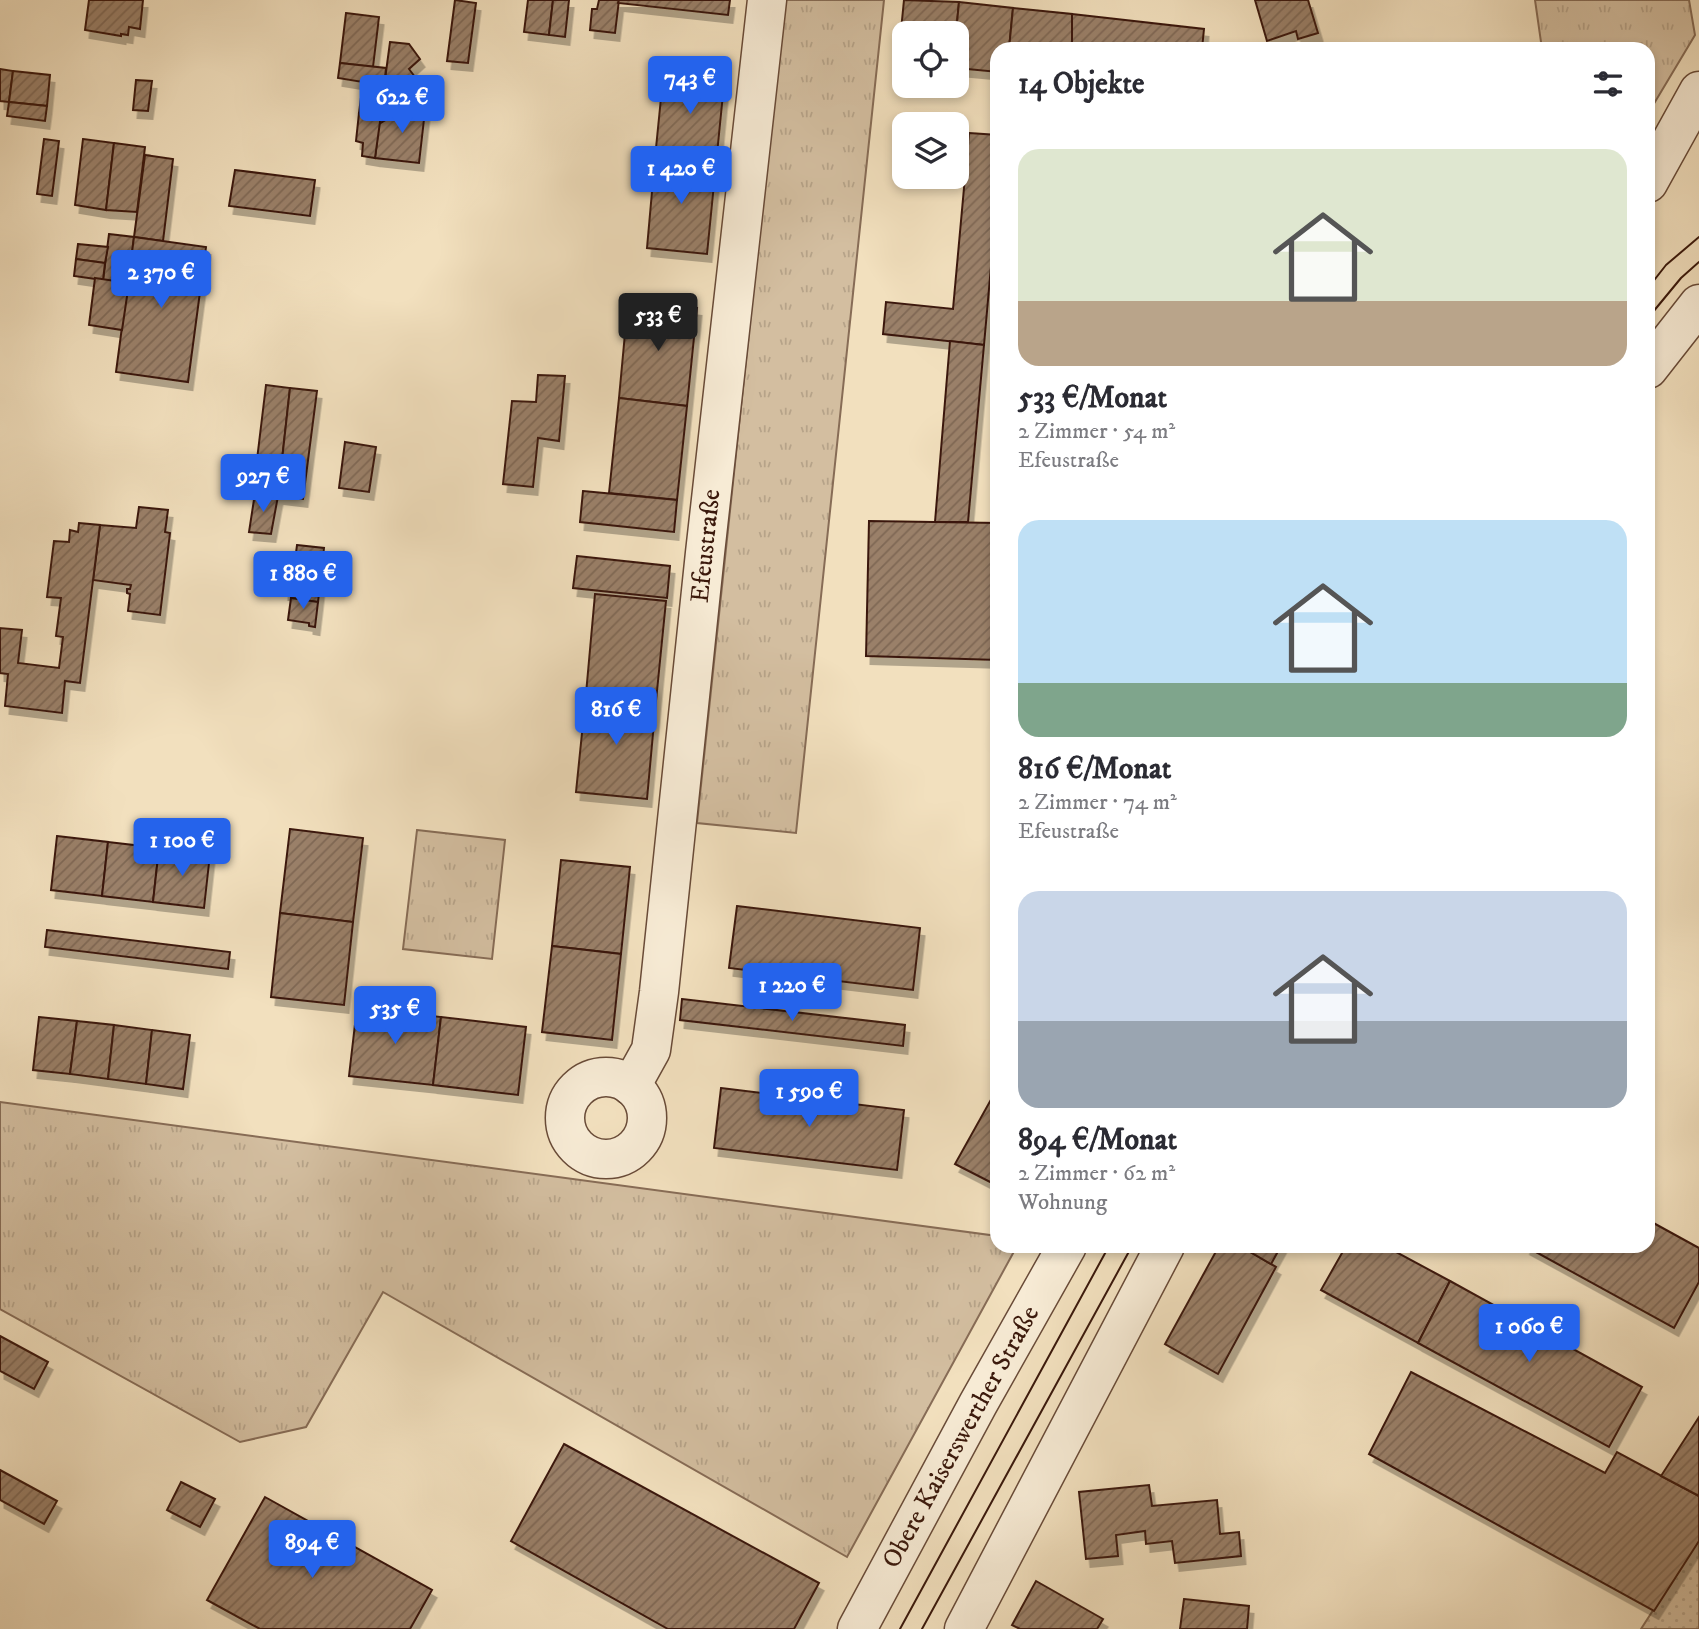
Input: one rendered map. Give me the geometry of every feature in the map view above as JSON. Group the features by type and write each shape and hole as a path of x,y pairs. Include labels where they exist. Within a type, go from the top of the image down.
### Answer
{"street":[{"name":"Efeustraße","path":"631,1086 652,1050 766,0"},
{"path":"1655,170 1699,91"},
{"path":"1655,360 1699,304"},
{"name":"Obere Kaiserswerther Straße","path":"857,1629 1063,1253"},
{"path":"964,1629 1161,1253"}],"green space":[{"path":"784,0 884,0 796,833 697,823"},
{"path":"1535,0 1689,0 1695,35 1655,102 1655,42 1541,42"},
{"path":"417,830 505,840 492,959 403,949"},
{"path":"0,1102 990,1235 990,1253 1013,1253 847,1557 383,1292 306,1427 240,1442 0,1309"},
{"path":"1699,1539 1699,1629 1641,1629"}],"building":[{"path":"89,0 143,0 140,29 129,27 128,35 121,36 85,30"},
{"path":"455,0 476,3 468,63 447,61"},
{"path":"528,0 553,0 549,35 524,32"},
{"path":"553,0 569,0 565,37 549,35"},
{"path":"599,0 619,0 615,33 590,30 592,9 597,9"},
{"path":"619,0 730,0 728,15 618,3"},
{"path":"904,0 959,2 957,21 902,21"},
{"path":"1255,0 1308,0 1318,33 1298,39 1296,31 1267,41"},
{"path":"959,2 1013,8 1010,42 990,42 990,71 969,69 969,21 957,21"},
{"path":"1013,8 1072,14 1072,42 1010,42"},
{"path":"346,13 379,17 373,67 340,63"},
{"path":"1072,14 1204,29 1203,42 1072,42"},
{"path":"390,42 409,44 420,59 409,69 418,81 407,89 416,102 379,124"},
{"path":"340,63 386,68 381,115 359,113 363,82 338,78"},
{"path":"664,68 725,74 716,164 655,158"},
{"path":"0,69 13,71 9,102 0,101"},
{"path":"13,71 50,75 47,106 9,102"},
{"path":"136,80 152,81 148,111 133,110"},
{"path":"9,102 47,106 45,121 7,116"},
{"path":"416,102 426,102 419,163 375,158 379,124"},
{"path":"359,113 381,115 375,158 362,156 363,143 356,141"},
{"path":"969,133 990,134 990,278 984,345 883,334 886,302 953,309 964,189 969,189"},
{"path":"44,139 59,141 52,196 37,194"},
{"path":"83,139 114,143 106,210 75,205"},
{"path":"114,143 145,147 137,212 106,210"},
{"path":"145,155 173,159 163,241 134,237"},
{"path":"655,158 716,164 707,254 647,248"},
{"path":"235,170 315,180 310,216 229,206"},
{"path":"109,234 134,237 129,283 103,280"},
{"path":"134,237 206,247 188,382 116,372"},
{"path":"78,244 108,247 105,263 76,259"},
{"path":"76,259 105,263 103,280 74,276"},
{"path":"95,278 129,283 122,330 89,325"},
{"path":"628,301 697,308 687,406 619,398"},
{"path":"950,341 984,345 968,522 935,522"},
{"path":"538,375 565,376 559,441 538,438 533,487 503,484 512,401 536,402"},
{"path":"266,385 290,388 278,496 253,493"},
{"path":"290,388 317,391 303,499 278,496"},
{"path":"619,398 687,406 677,500 609,493"},
{"path":"345,442 376,447 369,492 339,488"},
{"path":"583,491 677,500 674,532 580,522"},
{"path":"255,493 278,496 271,534 249,532"},
{"path":"139,507 168,510 165,532 170,533 160,615 128,611 130,594 127,589 130,589 131,585 93,580 100,525 136,528"},
{"path":"869,521 990,523 990,660 866,656"},
{"path":"79,523 100,525 80,683 65,681 62,713 5,706 8,674 0,673 0,628 22,630 18,663 59,668 63,637 56,636 61,598 47,597 54,541 69,542 70,530 78,532"},
{"path":"297,545 324,548 318,602 291,598 291,592 284,592 285,583 292,584"},
{"path":"577,556 670,566 667,598 573,588"},
{"path":"595,594 666,601 656,701 586,694"},
{"path":"291,598 318,602 315,627 309,626 309,623 288,620"},
{"path":"586,694 656,701 647,799 576,792"},
{"path":"290,829 363,838 353,922 280,913"},
{"path":"57,836 108,842 102,896 51,890"},
{"path":"108,842 159,848 153,902 102,896"},
{"path":"159,848 210,854 204,908 153,902"},
{"path":"561,860 630,867 621,954 552,946"},
{"path":"737,906 920,928 913,990 729,968"},
{"path":"280,913 353,922 344,1005 271,997"},
{"path":"47,930 230,952 228,969 45,947"},
{"path":"552,946 621,954 612,1040 542,1032"},
{"path":"682,999 905,1025 903,1046 680,1020"},
{"path":"357,1007 441,1017 433,1085 349,1076"},
{"path":"39,1017 77,1021 70,1074 33,1070"},
{"path":"441,1017 526,1027 518,1095 433,1085"},
{"path":"77,1021 114,1025 108,1079 70,1074"},
{"path":"114,1025 152,1030 146,1084 108,1079"},
{"path":"152,1030 190,1035 183,1089 146,1084"},
{"path":"721,1088 904,1110 897,1170 714,1148"},
{"path":"990,1101 990,1182 955,1164"},
{"path":"1655,1224 1699,1248 1699,1282 1674,1328 1538,1253 1655,1253"},
{"path":"1215,1253 1252,1253 1276,1267 1218,1374 1165,1344"},
{"path":"1252,1253 1277,1253 1271,1264"},
{"path":"1342,1253 1398,1253 1450,1281 1418,1343 1321,1290"},
{"path":"1450,1281 1642,1387 1609,1447 1418,1343"},
{"path":"0,1336 48,1362 34,1389 0,1371"},
{"path":"1411,1372 1605,1473 1617,1452 1699,1496 1699,1541 1654,1611 1369,1454"},
{"path":"1699,1417 1699,1496 1661,1476"},
{"path":"564,1444 819,1583 794,1629 668,1629 511,1541"},
{"path":"0,1470 57,1501 44,1524 0,1500"},
{"path":"181,1482 215,1499 200,1527 167,1510"},
{"path":"1149,1485 1152,1506 1217,1500 1220,1534 1239,1532 1241,1556 1175,1563 1172,1541 1146,1544 1145,1531 1116,1535 1118,1556 1086,1559 1079,1492"},
{"path":"265,1497 432,1590 410,1629 260,1629 207,1600"},
{"path":"1036,1581 1103,1619 1097,1629 1020,1629 1012,1625"},
{"path":"1184,1599 1249,1606 1247,1629 1180,1629"}],"tram line":[{"path":"1655,279 1666,265 1699,237"},
{"path":"1655,310 1681,278 1699,262"},
{"path":"900,1629 1105,1253"},
{"path":"922,1629 1128,1253"}]}
